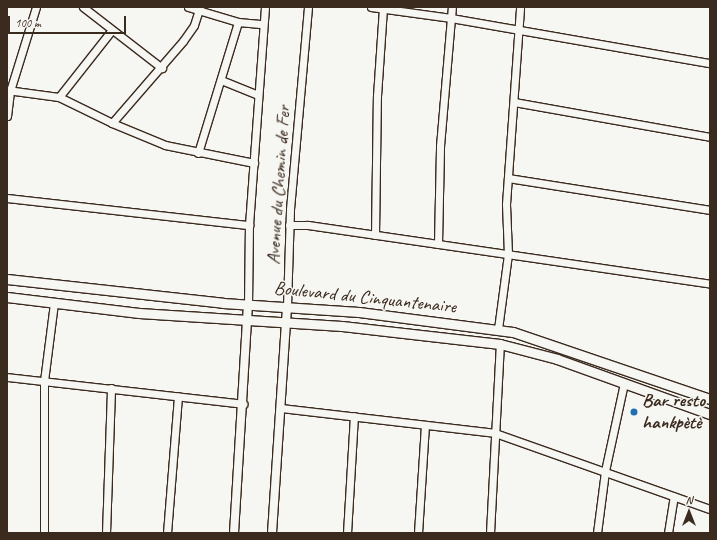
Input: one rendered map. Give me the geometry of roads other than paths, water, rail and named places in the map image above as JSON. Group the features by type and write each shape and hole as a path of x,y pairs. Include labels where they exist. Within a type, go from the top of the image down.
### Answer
{"main road":[{"name":"Boulevard du Cinquantenaire","path":"7,279 248,305 287,306 498,329 537,338 710,399"},
{"name":"Boulevard du Cinquantenaire","path":"7,297 246,321 287,322 500,344 557,359 710,414"}],"street":[{"path":"7,116 8,91 36,7"},
{"path":"83,7 162,68"},
{"path":"188,7 238,22 263,24"},
{"name":"Avenue du Chemin de Fer","path":"248,305 249,224 265,7"},
{"name":"Avenue du Chemin de Fer","path":"272,533 287,322 289,225 308,7"},
{"path":"371,7 451,18 710,63"},
{"path":"438,244 440,146 452,7"},
{"path":"498,329 508,254 506,204 520,7"},
{"path":"375,235 377,96 383,8"},
{"path":"112,123 162,68 183,41 200,10"},
{"path":"198,153 238,22"},
{"path":"59,97 112,30"},
{"path":"221,80 258,95"},
{"path":"8,91 59,97 112,123 166,145 198,153 254,163"},
{"path":"514,102 710,137"},
{"path":"508,178 710,210"},
{"path":"7,198 249,224"},
{"path":"289,225 375,235 710,284"},
{"path":"44,533 44,381 54,302"},
{"path":"234,533 248,305"},
{"path":"490,533 500,344"},
{"path":"7,377 243,404"},
{"path":"597,533 605,471 624,383"},
{"path":"106,533 111,388"},
{"path":"167,533 178,396"},
{"path":"280,408 495,433 710,509"},
{"path":"347,533 354,416"},
{"path":"418,533 425,424"},
{"path":"668,533 674,496"}],"place":[{"name":"Bar resto hankpètè","path":"634,412"}]}
